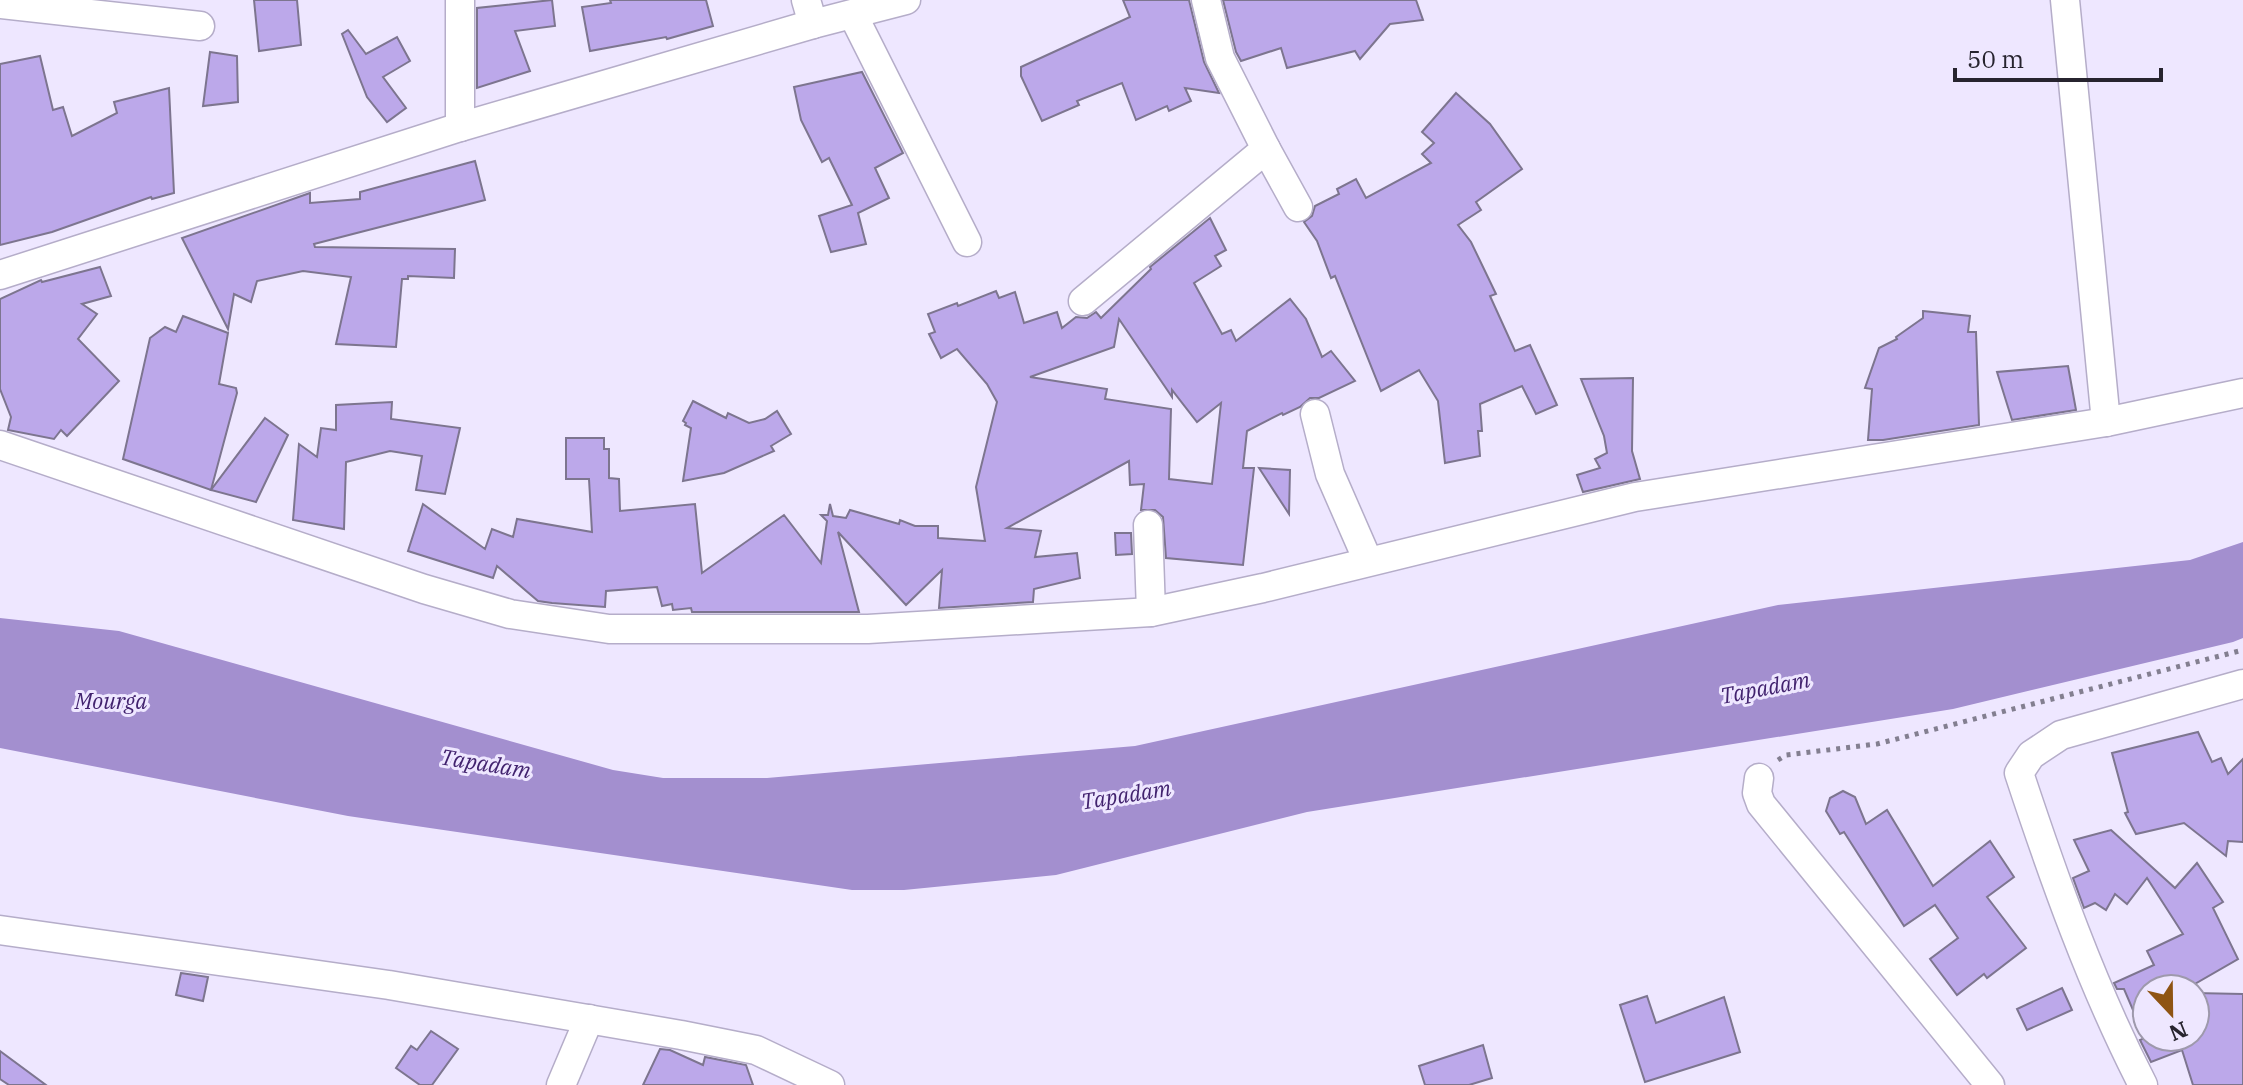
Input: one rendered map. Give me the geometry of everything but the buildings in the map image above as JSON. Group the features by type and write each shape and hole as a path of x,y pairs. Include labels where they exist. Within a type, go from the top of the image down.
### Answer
{"street":[{"path":"460,0 460,127"},
{"path":"0,275 809,12 853,15 906,0"},
{"path":"1206,0 1220,58 1298,207"},
{"path":"2065,0 2106,422"},
{"path":"0,4 200,26"},
{"path":"853,15 967,242"},
{"path":"1083,301 1266,149"},
{"path":"0,445 424,589 510,614 609,629 868,629 1151,612 1635,497 2106,422 2243,393"},
{"path":"1315,414 1330,474 1368,561"},
{"path":"1148,525 1151,612"},
{"path":"2143,1085 2106,1007 2044,850 2019,773 2031,755 2061,735 2243,684"},
{"path":"1759,778 1757,793 1761,804 1990,1085"},
{"path":"0,930 389,985 741,1047 771,1056 830,1085"},
{"path":"561,1085 589,1019"},
{"path":"771,1056 783,1085"}],"path":[{"path":"1759,778 1768,765 1786,755 1877,744 2243,650"}],"water":[{"name":"Mourga","path":"2243,542 2243,638 2233,642 1953,709 1307,812 1056,875 904,890 852,890 348,816 0,748 0,618 119,631 613,770 663,778 767,778 1135,746 1778,605 2190,560"}],"water label":[{"name":"Tapadam","path":"1765,687"},
{"name":"Tapadam","path":"486,763"},
{"name":"Tapadam","path":"1126,794"}]}
